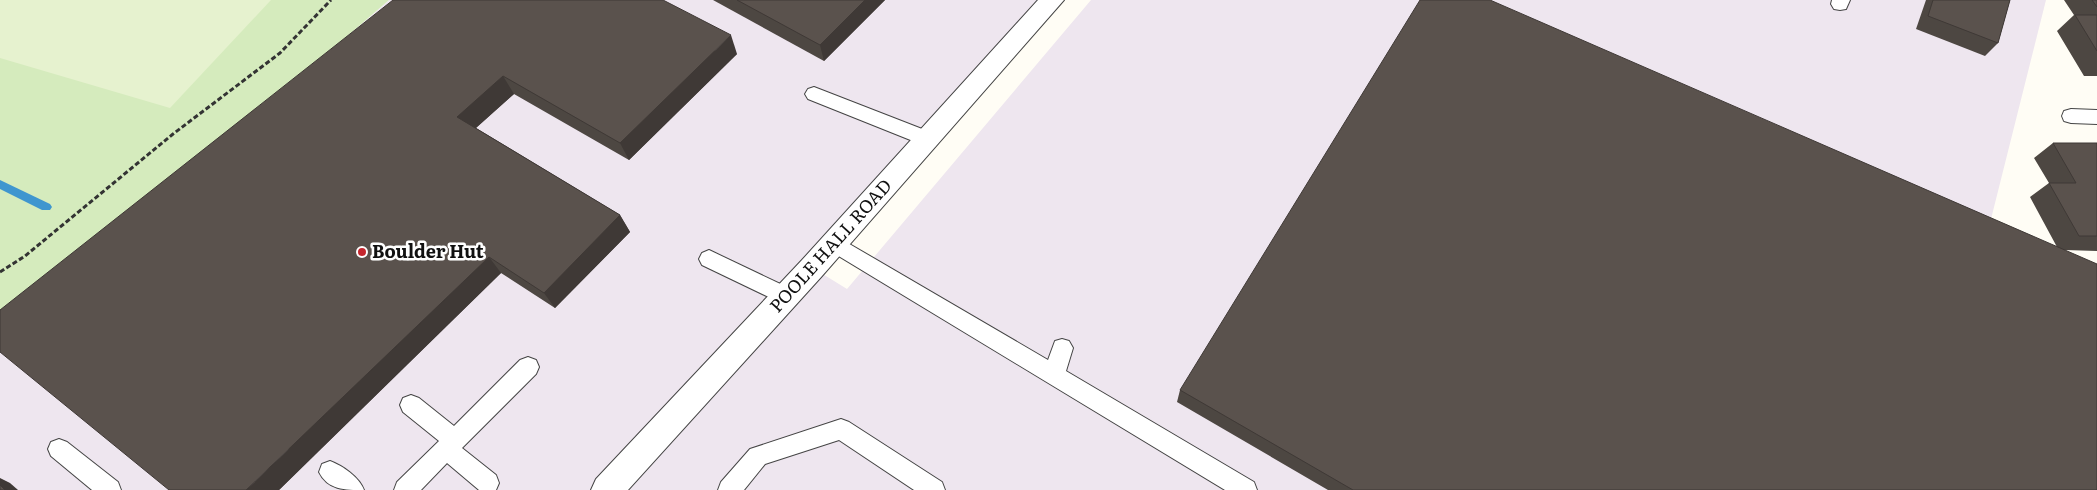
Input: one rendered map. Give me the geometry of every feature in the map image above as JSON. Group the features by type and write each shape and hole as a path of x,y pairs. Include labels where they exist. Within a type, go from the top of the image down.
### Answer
{"street":[{"name":"POOLE HALL ROAD","path":"607,490 928,139 1048,1"}],"lane":[{"path":"814,94 928,139"},
{"path":"2071,116 2097,117"},
{"path":"834,243 1246,490"},
{"path":"709,259 786,296"},
{"path":"1054,374 1062,348"},
{"path":"405,490 528,367"},
{"path":"410,404 488,483"},
{"path":"729,490 758,456 840,429 934,490"},
{"path":"60,449 110,490"},
{"path":"330,472 353,490"}],"path":[{"path":"0,272 25,256 172,134 280,53 332,0"}],"shaded area":[{"path":"389,0 1052,0 813,268 847,289 1091,0 2046,0 1988,231 2097,490 0,490 0,337"}],"green space":[{"path":"0,0 389,0 0,337"},
{"path":"0,0 271,0 170,108 0,58"}],"building":[{"name":"Boulder Hut","path":"393,0 663,0 731,35 620,143 503,76 457,117 620,215 544,293 489,257 246,490 169,490 0,352 0,310"},
{"path":"737,0 865,0 820,45"},
{"path":"1420,0 1490,0 2097,264 2097,490 1353,490 1180,390"},
{"path":"1933,0 2010,0 1998,43 1928,16"},
{"path":"2092,0 2097,0 2097,7"},
{"path":"2075,15 2097,15 2097,51"},
{"path":"2053,143 2097,143 2097,236 2079,236 2049,183 2076,183"}],"waterway":[{"path":"0,184 46,207"}],"place":[{"name":"Boulder Hut","path":"362,252"}]}
